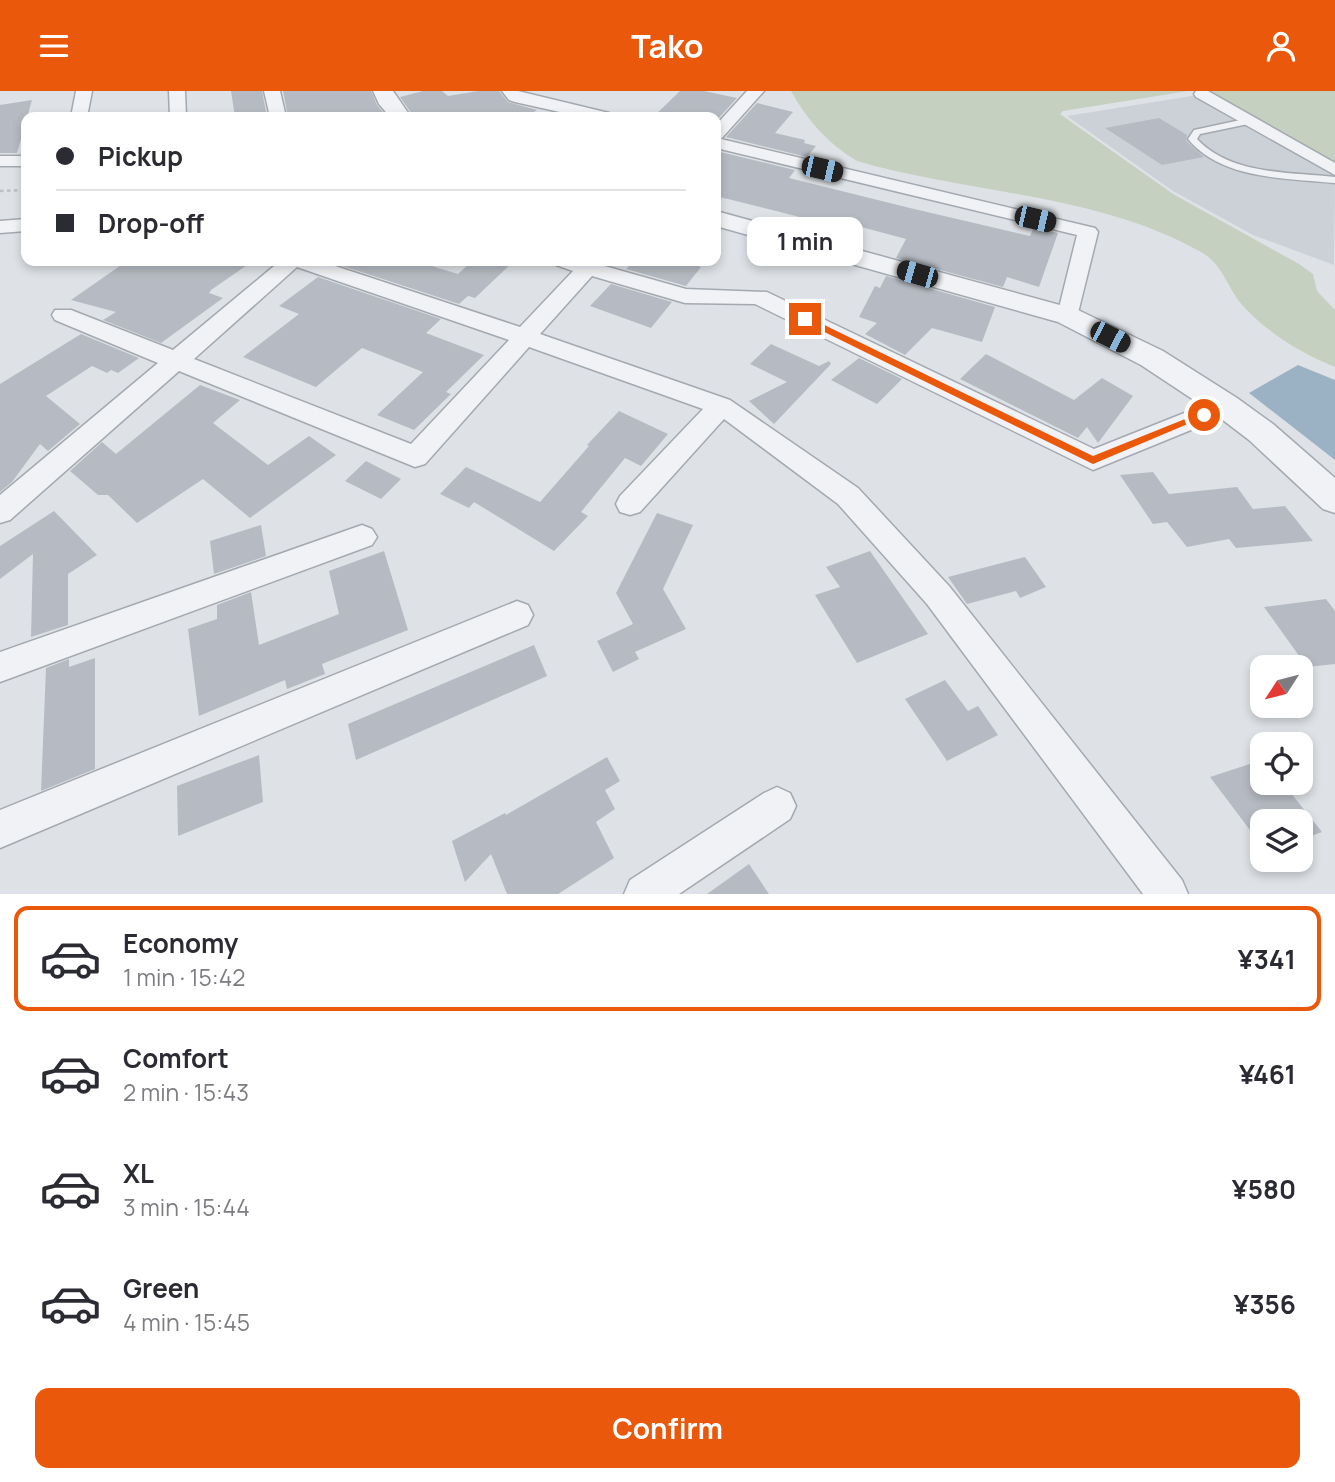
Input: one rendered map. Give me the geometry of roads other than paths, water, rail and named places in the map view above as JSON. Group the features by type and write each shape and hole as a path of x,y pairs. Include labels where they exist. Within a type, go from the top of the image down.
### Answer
{"street":[{"path":"80,112 83,91"},
{"path":"177,91 178,112"},
{"path":"272,91 277,112"},
{"path":"383,91 396,112"},
{"path":"510,91 514,97 581,112"},
{"path":"721,130 757,91"},
{"path":"1202,95 1335,170"},
{"path":"721,144 1088,232 1068,316"},
{"path":"0,161 21,160"},
{"path":"721,219 1068,316 1152,358 1226,406 1261,432 1335,499"},
{"path":"0,227 21,225"},
{"path":"0,512 286,266"},
{"path":"315,266 667,385 721,406 848,496 938,595 1168,894"},
{"path":"63,315 415,457 590,266"},
{"path":"594,266 685,296 759,297 1093,460 1226,406"},
{"path":"630,504 721,406"},
{"path":"0,667 362,537"},
{"path":"0,829 517,615"},
{"path":"644,894 777,806"}],"lane":[{"path":"1250,121 1196,132 1192,139 1217,158 1239,167 1285,177 1335,180"}],"water":[{"path":"1298,365 1335,380 1335,460 1249,393"}]}
